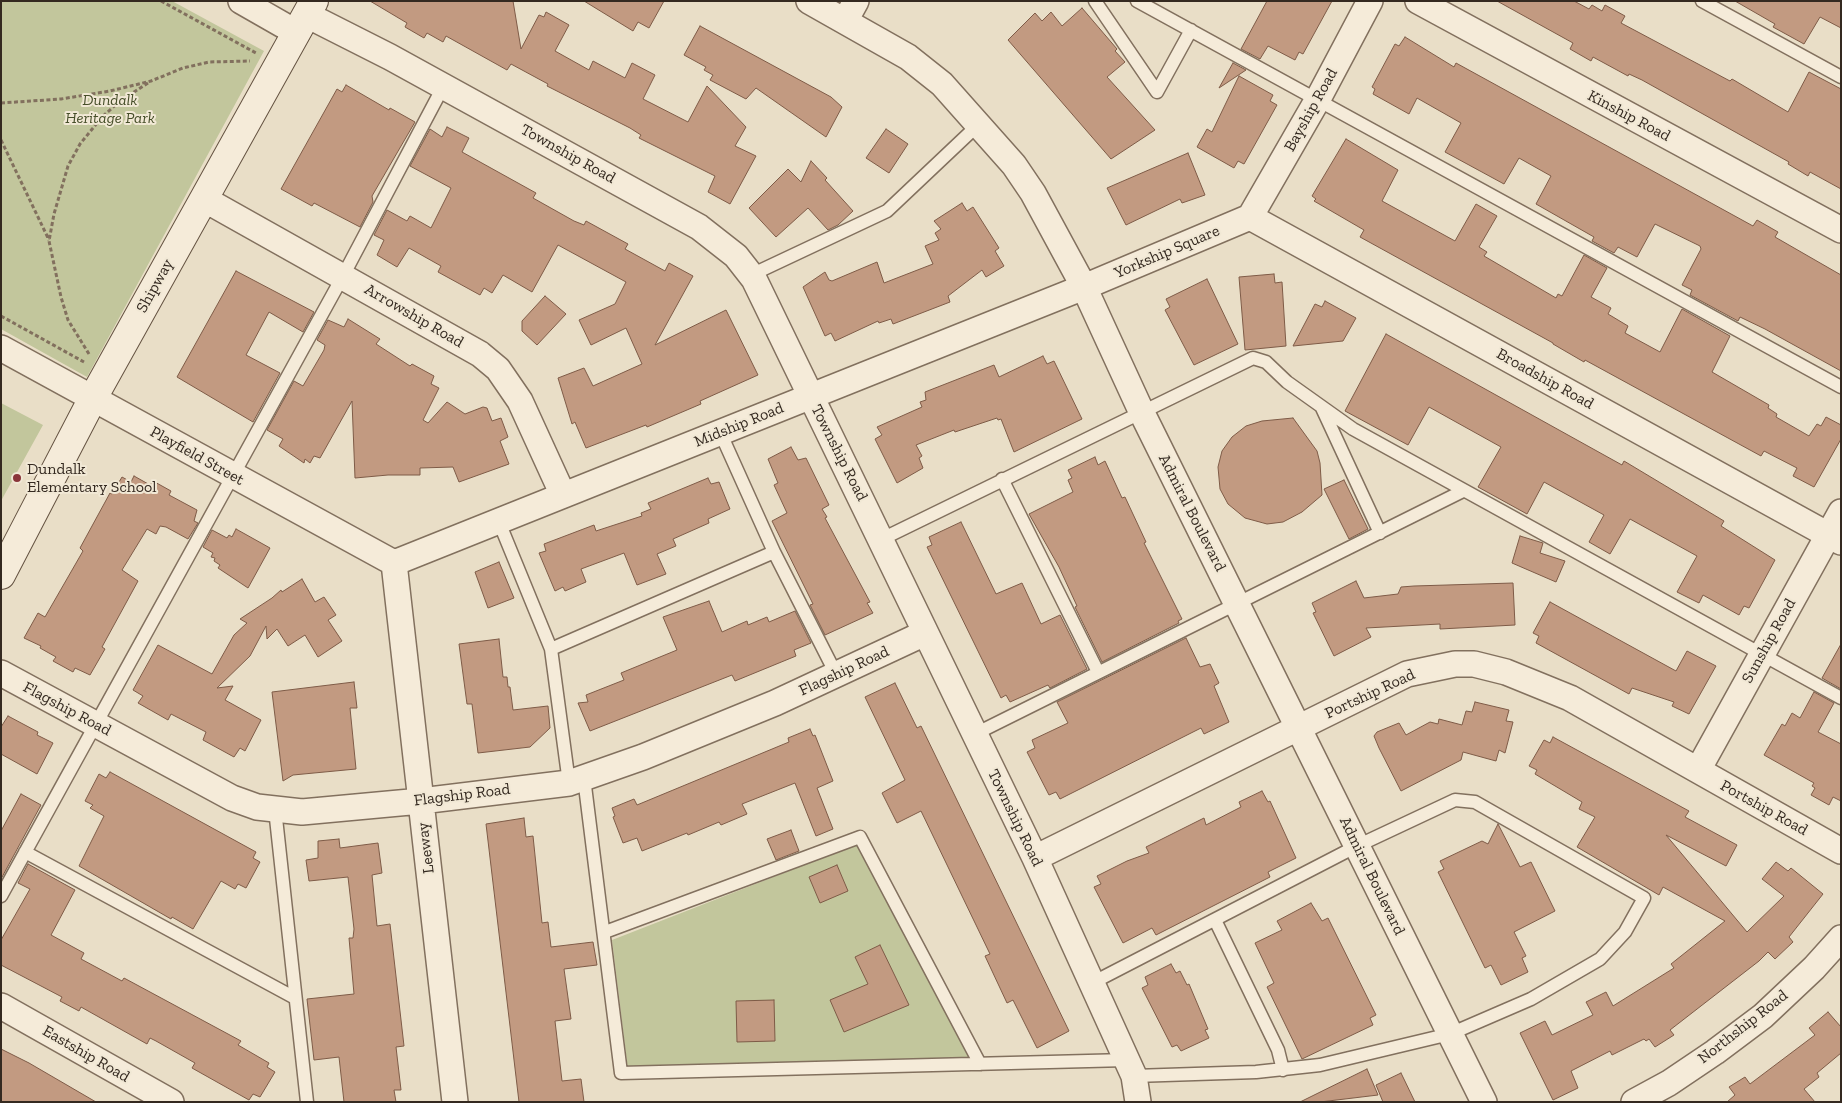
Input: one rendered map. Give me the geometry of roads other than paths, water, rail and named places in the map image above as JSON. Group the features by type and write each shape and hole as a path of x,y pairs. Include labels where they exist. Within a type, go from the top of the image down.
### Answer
{"street":[{"name":"Township Road","path":"241,1 306,16 443,87 699,227 736,256 751,275 776,323 810,396 882,538 925,633 1035,858 1131,1068 1138,1102"},
{"name":"Admiral Boulevard","path":"809,1 850,11 942,84 1014,165 1033,192 1084,287 1142,413 1300,727 1484,1102"},
{"name":"Bayship Road","path":"1250,217 1318,99 1370,1"},
{"name":"Kinship Road","path":"1418,1 1841,230"},
{"name":"Shipway","path":"1,575 93,398 306,16"},
{"name":"Arrowship Road","path":"204,199 480,354 498,369 520,400 563,495"},
{"name":"Yorkship Square","path":"1084,287 1250,217"},
{"name":"Broadship Road","path":"1250,217 1835,538"},
{"name":"Midship Road","path":"394,564 1084,287"},
{"name":"Playfield Street","path":"1,348 394,564"},
{"name":"Sunship Road","path":"1698,770 1761,655 1835,538 1841,512"},
{"name":"Leeway","path":"394,564 455,1102"},
{"name":"Flagship Road","path":"1,673 232,798 257,808 302,812 421,801 576,780 643,757 775,703 925,633"},
{"name":"Portship Road","path":"1035,858 1407,674 1455,664 1474,664 1506,672 1570,698 1841,851"},
{"name":"Northship Road","path":"1634,1102 1669,1083 1763,1016 1814,968 1841,938"},
{"name":"Eastship Road","path":"1,1006 170,1102"}],"lane":[{"path":"1095,1 1157,92 1191,30"},
{"path":"1137,1 1841,387"},
{"path":"1702,1 1841,77"},
{"path":"1,896 344,276 443,87"},
{"path":"751,275 886,211 979,124"},
{"path":"882,538 1253,358 1266,362 1287,382 1352,429 1841,698"},
{"path":"1321,405 1380,532"},
{"path":"720,432 774,552 836,674"},
{"path":"1002,479 1098,672"},
{"path":"974,734 1464,491"},
{"path":"499,522 550,649 605,932 621,1073 980,1064 1283,1070 1361,1057 1450,1034 1531,999 1600,959 1624,932 1644,898 1476,802 1454,800 1357,846 1092,983"},
{"path":"550,649 774,552"},
{"path":"275,809 307,1102"},
{"path":"605,932 860,837 980,1064"},
{"path":"25,852 295,998"},
{"path":"1215,920 1278,1050 1283,1070"}],"place":[{"name":"Dundalk Elementary School","path":"17,478"}],"park label":[{"name":"Dundalk Heritage Park","path":"110,109"}]}
